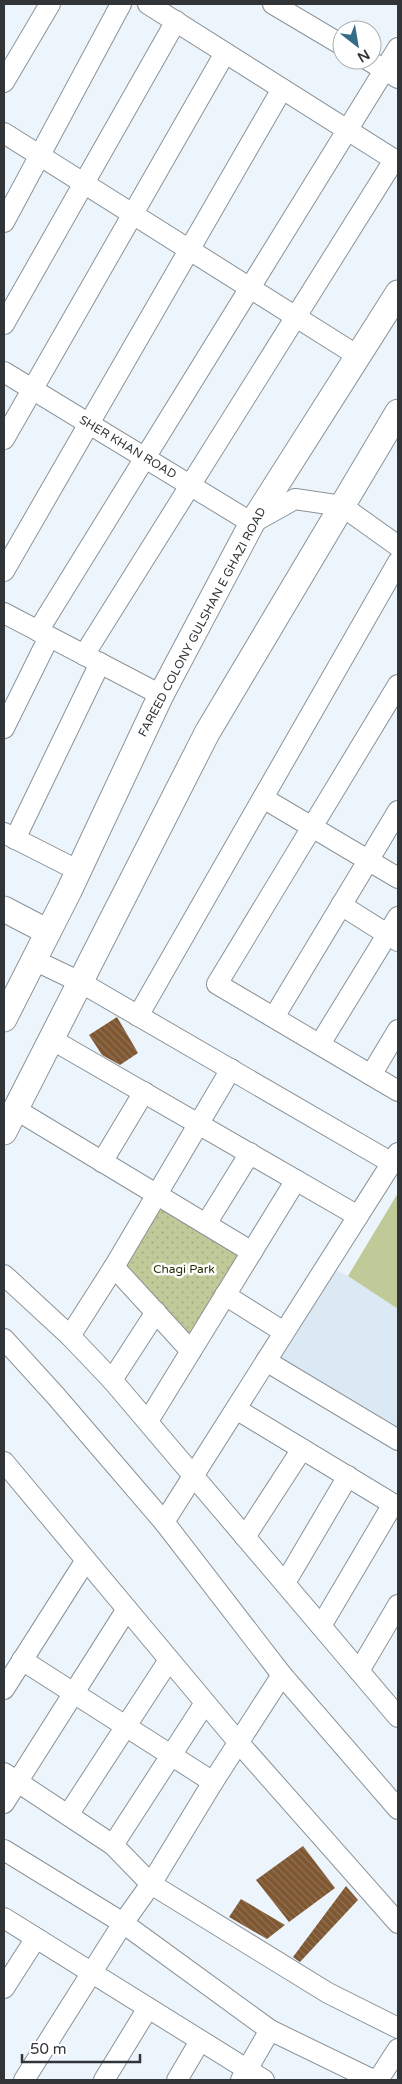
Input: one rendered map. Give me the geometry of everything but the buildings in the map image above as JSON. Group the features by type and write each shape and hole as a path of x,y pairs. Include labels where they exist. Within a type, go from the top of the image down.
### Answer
{"main road":[{"name":"FAREED COLONY GULSHAN E GHAZI ROAD","path":"4,1019 10,992 34,960 79,870 161,695 252,523 398,293"},
{"path":"4,1132 207,733 398,412"},
{"path":"4,909 48,932"}],"street":[{"path":"4,82 50,4"},
{"path":"4,222 121,4"},
{"path":"79,870 9,836 92,659 190,485 396,161 148,4"},
{"path":"273,4 332,39"},
{"path":"4,324 176,21"},
{"path":"4,728 43,634 144,457 348,131 392,74 398,48"},
{"path":"4,439 225,53"},
{"path":"4,571 282,89"},
{"path":"4,133 358,356"},
{"name":"SHER KHAN ROAD","path":"4,372 252,523"},
{"path":"252,523 295,499 342,506 398,546"},
{"path":"138,1016 398,562"},
{"path":"4,613 161,695"},
{"path":"398,685 218,984 398,1091"},
{"path":"262,798 398,878"},
{"path":"274,1017 398,810"},
{"path":"320,1044 395,931 341,905"},
{"path":"34,960 80,982 231,1070 395,1158 164,1522"},
{"path":"371,1075 398,1030"},
{"path":"51,1039 358,1216"},
{"path":"70,1336 114,1267 231,1070"},
{"path":"102,1162 144,1092"},
{"path":"15,1109 252,1252"},
{"path":"206,1224 250,1154"},
{"path":"148,1421 296,1180"},
{"path":"114,1267 191,1351"},
{"path":"4,1275 70,1336 112,1380 398,1717"},
{"path":"225,1295 284,1332"},
{"path":"112,1380 156,1312"},
{"path":"4,1339 55,1395 164,1522 282,1675 398,1809"},
{"path":"266,1362 398,1440"},
{"path":"236,1409 396,1506 321,1626"},
{"path":"245,1537 302,1449"},
{"path":"4,1462 239,1743 398,1923"},
{"path":"285,1584 348,1476"},
{"path":"4,1689 86,1560"},
{"path":"359,1670 398,1605"},
{"path":"4,1803 10,1777 74,1693 127,1609"},
{"path":"22,1660 213,1782"},
{"path":"68,1815 169,1660"},
{"path":"24,2080 123,1923 151,1884 213,1782 282,1675"},
{"path":"113,1845 205,1703"},
{"path":"10,1777 113,1845 151,1884 328,1993 398,2028"},
{"path":"4,1850 123,1923 270,2030 373,2080"},
{"path":"4,1918 200,2041 250,2077 270,2030"},
{"path":"4,1988 36,1938"},
{"path":"104,2080 148,2008"},
{"path":"176,2080 200,2041"},
{"path":"378,2080 398,2049"}],"shaded area":[{"path":"327,1266 348,1276 398,1309 398,1440 266,1361"}],"green space":[{"path":"398,1193 398,1309 348,1276"},
{"name":"Chagi Park","path":"156,1195 252,1252 191,1351 114,1267"}]}
